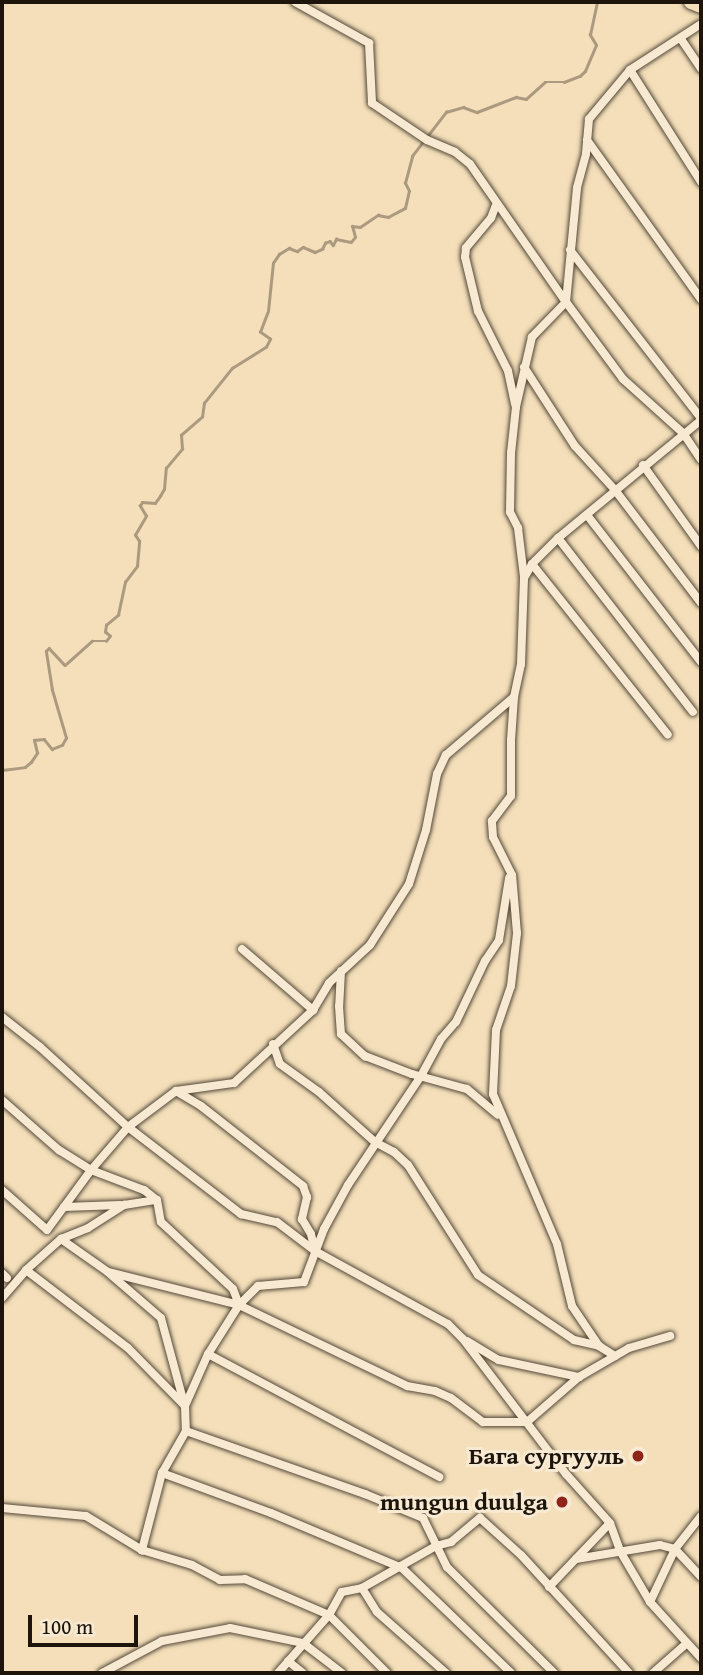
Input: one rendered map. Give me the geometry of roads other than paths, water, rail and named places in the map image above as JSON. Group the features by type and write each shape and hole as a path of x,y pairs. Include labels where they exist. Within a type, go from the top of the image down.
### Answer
{"highway":[{"path":"691,2 701,6"}],"street":[{"path":"295,2 369,43 372,103 427,140 455,152 470,164 496,205 623,379 683,433 701,460"},
{"path":"599,1346 572,1306 557,1244 500,1117 493,1094 496,1030 511,986 517,933 512,875 508,861 493,837 492,821 511,796 514,697 521,664 524,578 517,528 510,512 511,453 516,407 533,337 566,302 577,188 592,111 630,70 701,24"},
{"path":"681,39 701,69"},
{"path":"630,70 701,182"},
{"path":"587,139 701,299"},
{"path":"496,205 491,218 467,248 465,257 478,311 508,371 516,407"},
{"path":"524,578 533,564 558,538 701,419 570,250"},
{"path":"524,367 575,446 615,490 701,603"},
{"path":"643,466 701,545"},
{"path":"587,515 701,662"},
{"path":"558,538 693,712"},
{"path":"533,564 668,735"},
{"path":"2,1190 47,1230 91,1170 128,1127 176,1091 234,1083 273,1044 313,1010 341,971 370,945 409,884 426,830 437,774 446,755 514,697"},
{"path":"185,1406 208,1354 239,1305 258,1286 304,1282 324,1229 375,1142 421,1076 441,1039 456,1022 485,961 499,940 509,881 508,861"},
{"path":"242,949 313,1010"},
{"path":"341,971 341,1034 365,1056 421,1076 467,1088 500,1117"},
{"path":"2,1017 40,1047 128,1127 241,1214 277,1222 315,1251 448,1324 463,1339 566,1474 610,1523 620,1551 650,1602 701,1658"},
{"path":"273,1044 279,1064 318,1092 375,1142 408,1165 478,1275 574,1340 599,1346 615,1356"},
{"path":"176,1091 201,1107 303,1186 307,1197 302,1219 311,1234 315,1251"},
{"path":"2,1100 59,1150 91,1170 144,1190 157,1200 161,1222 233,1289 239,1305"},
{"path":"64,1207 124,1205 157,1200"},
{"path":"2,1298 26,1270 61,1239 88,1228 124,1205"},
{"path":"61,1239 108,1272 161,1318 185,1406 186,1431 162,1473 142,1550"},
{"path":"26,1270 128,1348 185,1406"},
{"path":"108,1272 239,1305 407,1386 435,1391 451,1398 483,1422 527,1422 579,1377 629,1348 670,1336"},
{"path":"463,1339 499,1360 579,1377"},
{"path":"208,1354 439,1477"},
{"path":"186,1431 365,1494 423,1518 447,1567 554,1673"},
{"path":"162,1473 271,1513 402,1568 511,1673"},
{"path":"2,1508 86,1516 142,1550 192,1565 220,1580 245,1579 329,1615 387,1673"},
{"path":"278,1673 329,1615 342,1592 362,1588 402,1568 436,1546 451,1542 481,1518 521,1555 628,1673"},
{"path":"650,1602 675,1549 699,1521"},
{"path":"549,1587 610,1523"},
{"path":"576,1559 660,1545 675,1549 701,1577"},
{"path":"362,1588 377,1612 446,1673"},
{"path":"102,1673 162,1641 230,1628 303,1643 342,1673"},
{"path":"653,1673 687,1643"},
{"path":"288,1661 303,1673"}],"waterway":[{"path":"2,770 25,767 31,762 37,753 34,740 44,739 52,749 62,745 66,738 52,690 46,651 49,648 65,665 92,641 106,641 110,636 105,632 106,625 118,615 125,582 137,566 139,541 135,535 146,516 140,506 142,502 155,503 160,496 164,489 166,468 182,449 181,435 202,417 204,403 232,368 266,347 270,339 260,332 268,311 273,263 279,254 289,248 297,251 303,247 315,252 330,241 333,245 336,239 351,242 355,237 352,226 360,227 378,215 388,217 405,208 409,191 405,183 412,156 446,112 463,107 477,112 516,97 526,99 545,82 564,82 580,76 585,71 596,45 590,35 597,2"}],"place":[{"name":"Бага сургууль","path":"638,1456"},
{"name":"mungun duulga","path":"562,1502"}]}
